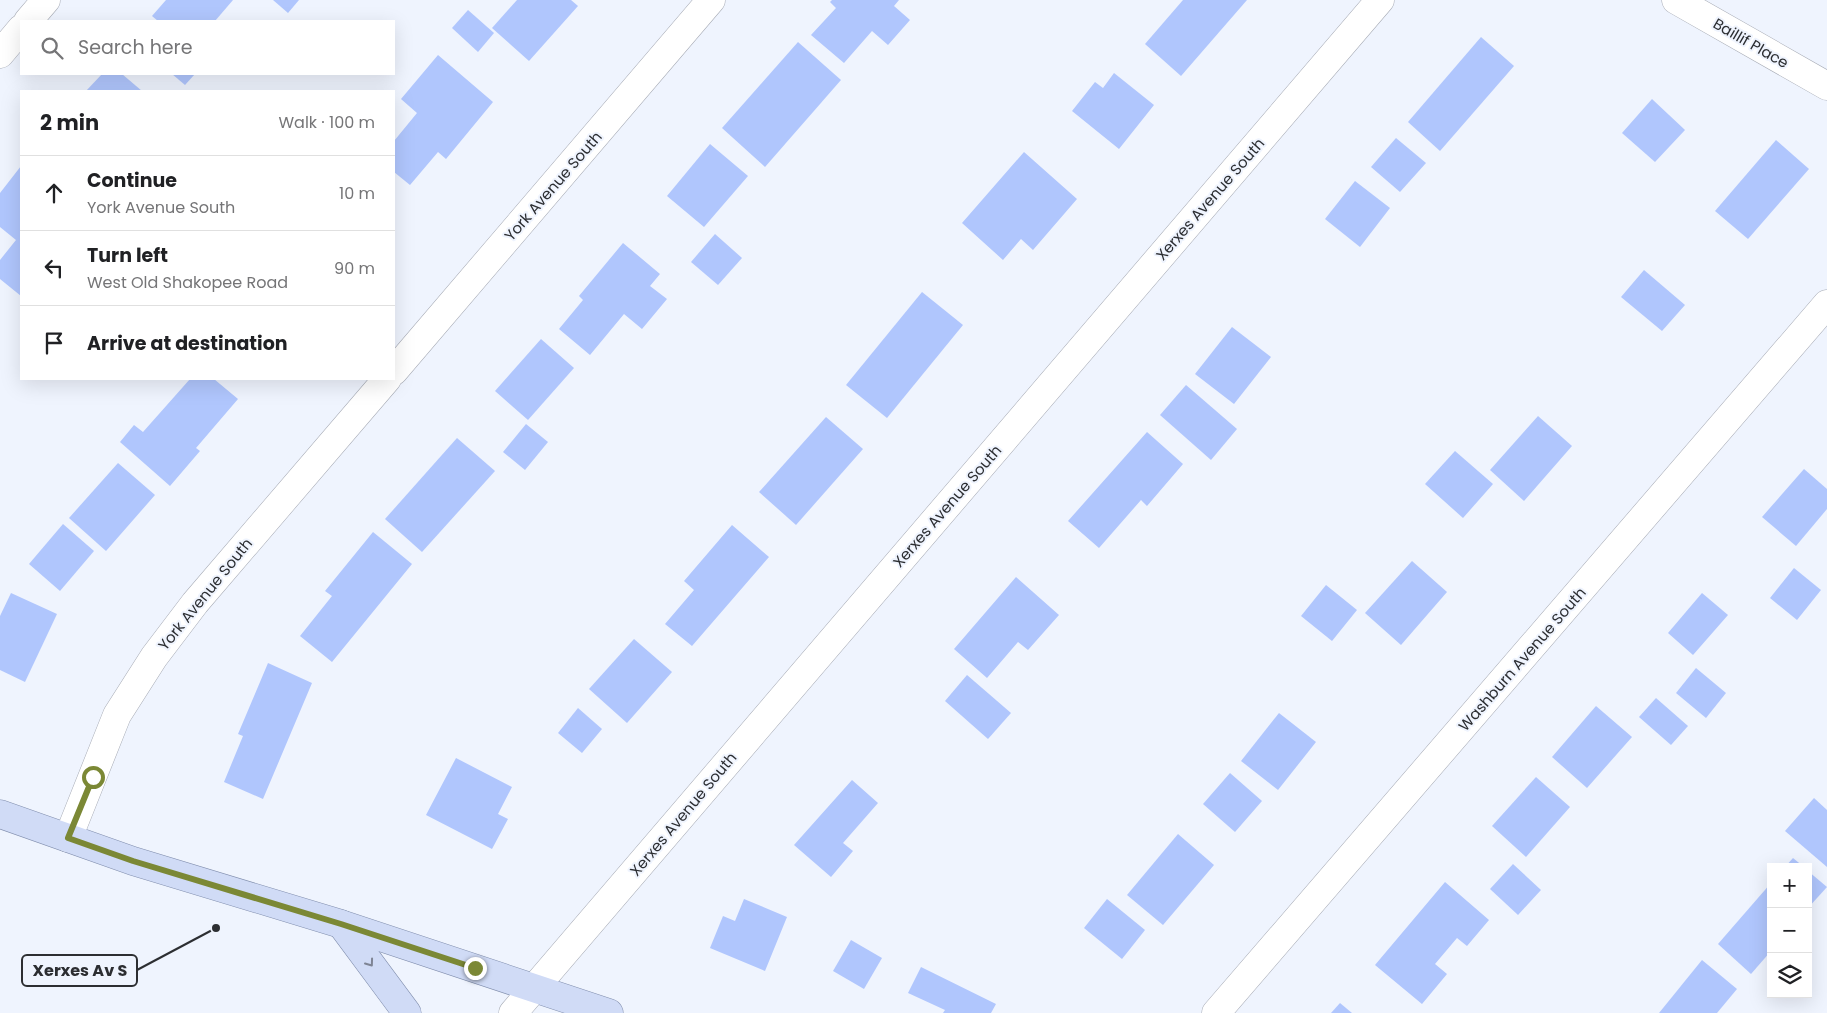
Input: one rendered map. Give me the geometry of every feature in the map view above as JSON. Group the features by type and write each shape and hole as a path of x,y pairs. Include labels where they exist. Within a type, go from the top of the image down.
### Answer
{"main road":[{"path":"0,814 133,861 341,924 609,1013"},
{"path":"341,924 407,1013"}],"street":[{"path":"29,20 46,0"},
{"name":"York Avenue South","path":"395,370 711,0"},
{"name":"Xerxes Avenue South","path":"514,1013 1380,0"},
{"name":"Baillif Place","path":"1676,0 1827,86"},
{"path":"0,54 20,30"},
{"name":"Washburn Avenue South","path":"1216,1013 1827,304"},
{"name":"York Avenue South","path":"68,838 117,715 154,657 195,603 386,380"}],"building":[{"path":"166,0 233,0 216,20 157,20 152,16"},
{"path":"273,0 299,0 288,13"},
{"path":"517,0 571,0 578,6 529,61 492,28"},
{"path":"832,0 899,0 894,6 910,20 888,45 872,31 844,63 811,35 836,8 830,2"},
{"path":"1183,0 1247,0 1181,76 1145,44"},
{"path":"468,10 494,33 478,52 452,28"},
{"path":"1481,37 1514,66 1440,151 1408,122"},
{"path":"798,42 841,80 765,167 722,128"},
{"path":"438,55 493,102 446,159 438,152 410,185 395,173 395,140 417,113 401,99"},
{"path":"1114,73 1154,105 1119,149 1072,111 1095,82 1103,88"},
{"path":"101,75 123,75 141,90 87,90"},
{"path":"173,75 194,75 185,85"},
{"path":"1652,99 1685,130 1655,162 1622,133"},
{"path":"1396,138 1426,163 1400,192 1371,167"},
{"path":"1776,140 1809,169 1748,239 1715,211"},
{"path":"710,144 748,176 704,227 667,196"},
{"path":"1024,152 1077,199 1033,250 1021,239 1003,260 962,223"},
{"path":"20,167 20,295 0,279 0,260 16,240 0,227 0,193"},
{"path":"1355,181 1390,208 1360,247 1325,219"},
{"path":"715,234 742,258 718,285 691,262"},
{"path":"623,243 660,274 650,286 667,299 642,329 624,314 590,355 559,329 583,300 579,296"},
{"path":"1644,270 1685,305 1662,331 1621,297"},
{"path":"922,292 963,325 887,418 846,385"},
{"path":"1232,327 1271,357 1234,404 1195,374"},
{"path":"541,339 574,368 528,420 495,391"},
{"path":"189,380 215,380 238,399 196,448 200,451 170,486 120,442 134,425 143,432"},
{"path":"1186,385 1237,429 1211,460 1160,415"},
{"path":"1538,416 1572,446 1524,501 1490,470"},
{"path":"826,417 863,449 796,525 759,492"},
{"path":"526,424 548,442 525,470 503,452"},
{"path":"1147,432 1183,464 1147,506 1141,500 1099,548 1068,521"},
{"path":"457,438 495,471 422,552 385,519"},
{"path":"1455,451 1493,484 1463,518 1425,484"},
{"path":"118,463 155,495 106,551 69,518"},
{"path":"1804,469 1827,489 1827,509 1796,546 1762,517"},
{"path":"63,524 94,551 60,591 29,564"},
{"path":"732,525 769,557 692,646 665,624 694,590 684,581"},
{"path":"373,532 412,564 332,662 300,636 332,596 325,591"},
{"path":"1412,561 1447,592 1401,645 1365,613"},
{"path":"1794,568 1821,590 1797,620 1770,598"},
{"path":"1016,577 1059,615 1028,650 1018,642 987,678 954,649"},
{"path":"1326,585 1357,610 1332,641 1301,616"},
{"path":"11,593 57,614 25,682 0,670 0,616"},
{"path":"1702,593 1728,615 1693,655 1668,633"},
{"path":"634,639 672,672 627,723 589,689"},
{"path":"268,663 312,683 263,799 224,782 243,736 238,734"},
{"path":"1696,668 1726,693 1706,718 1676,693"},
{"path":"967,675 1011,713 988,739 945,701"},
{"path":"1656,698 1688,726 1671,745 1639,717"},
{"path":"1596,706 1632,737 1587,788 1552,757"},
{"path":"578,708 602,729 582,753 558,733"},
{"path":"1279,713 1316,742 1278,790 1241,761"},
{"path":"456,758 512,787 498,814 508,819 492,849 426,815"},
{"path":"1230,773 1262,801 1235,832 1203,804"},
{"path":"1536,777 1570,807 1526,857 1492,826"},
{"path":"852,780 878,803 843,843 853,851 831,877 794,845"},
{"path":"1814,798 1827,810 1827,867 1785,831"},
{"path":"1178,834 1214,865 1163,925 1127,895"},
{"path":"1793,858 1799,863 1789,863"},
{"path":"1513,864 1541,890 1518,915 1490,889"},
{"path":"1812,874 1827,887 1812,904"},
{"path":"1445,882 1489,920 1467,946 1457,938 1435,964 1447,974 1422,1004 1375,965"},
{"path":"1767,888 1767,956 1751,974 1718,944"},
{"path":"744,899 787,917 765,971 710,948 723,916 735,921"},
{"path":"1107,899 1145,930 1122,959 1084,928"},
{"path":"851,940 882,958 864,989 833,971"},
{"path":"1702,960 1737,989 1717,1013 1659,1013"},
{"path":"921,967 996,1004 991,1013 943,1013 945,1010 908,993"},
{"path":"1340,1003 1352,1013 1331,1013"}],"place":[{"name":"Xerxes Av S","path":"216,928"}],"route":[{"path":"93,777 68,838 133,861 341,924 475,968"}]}
